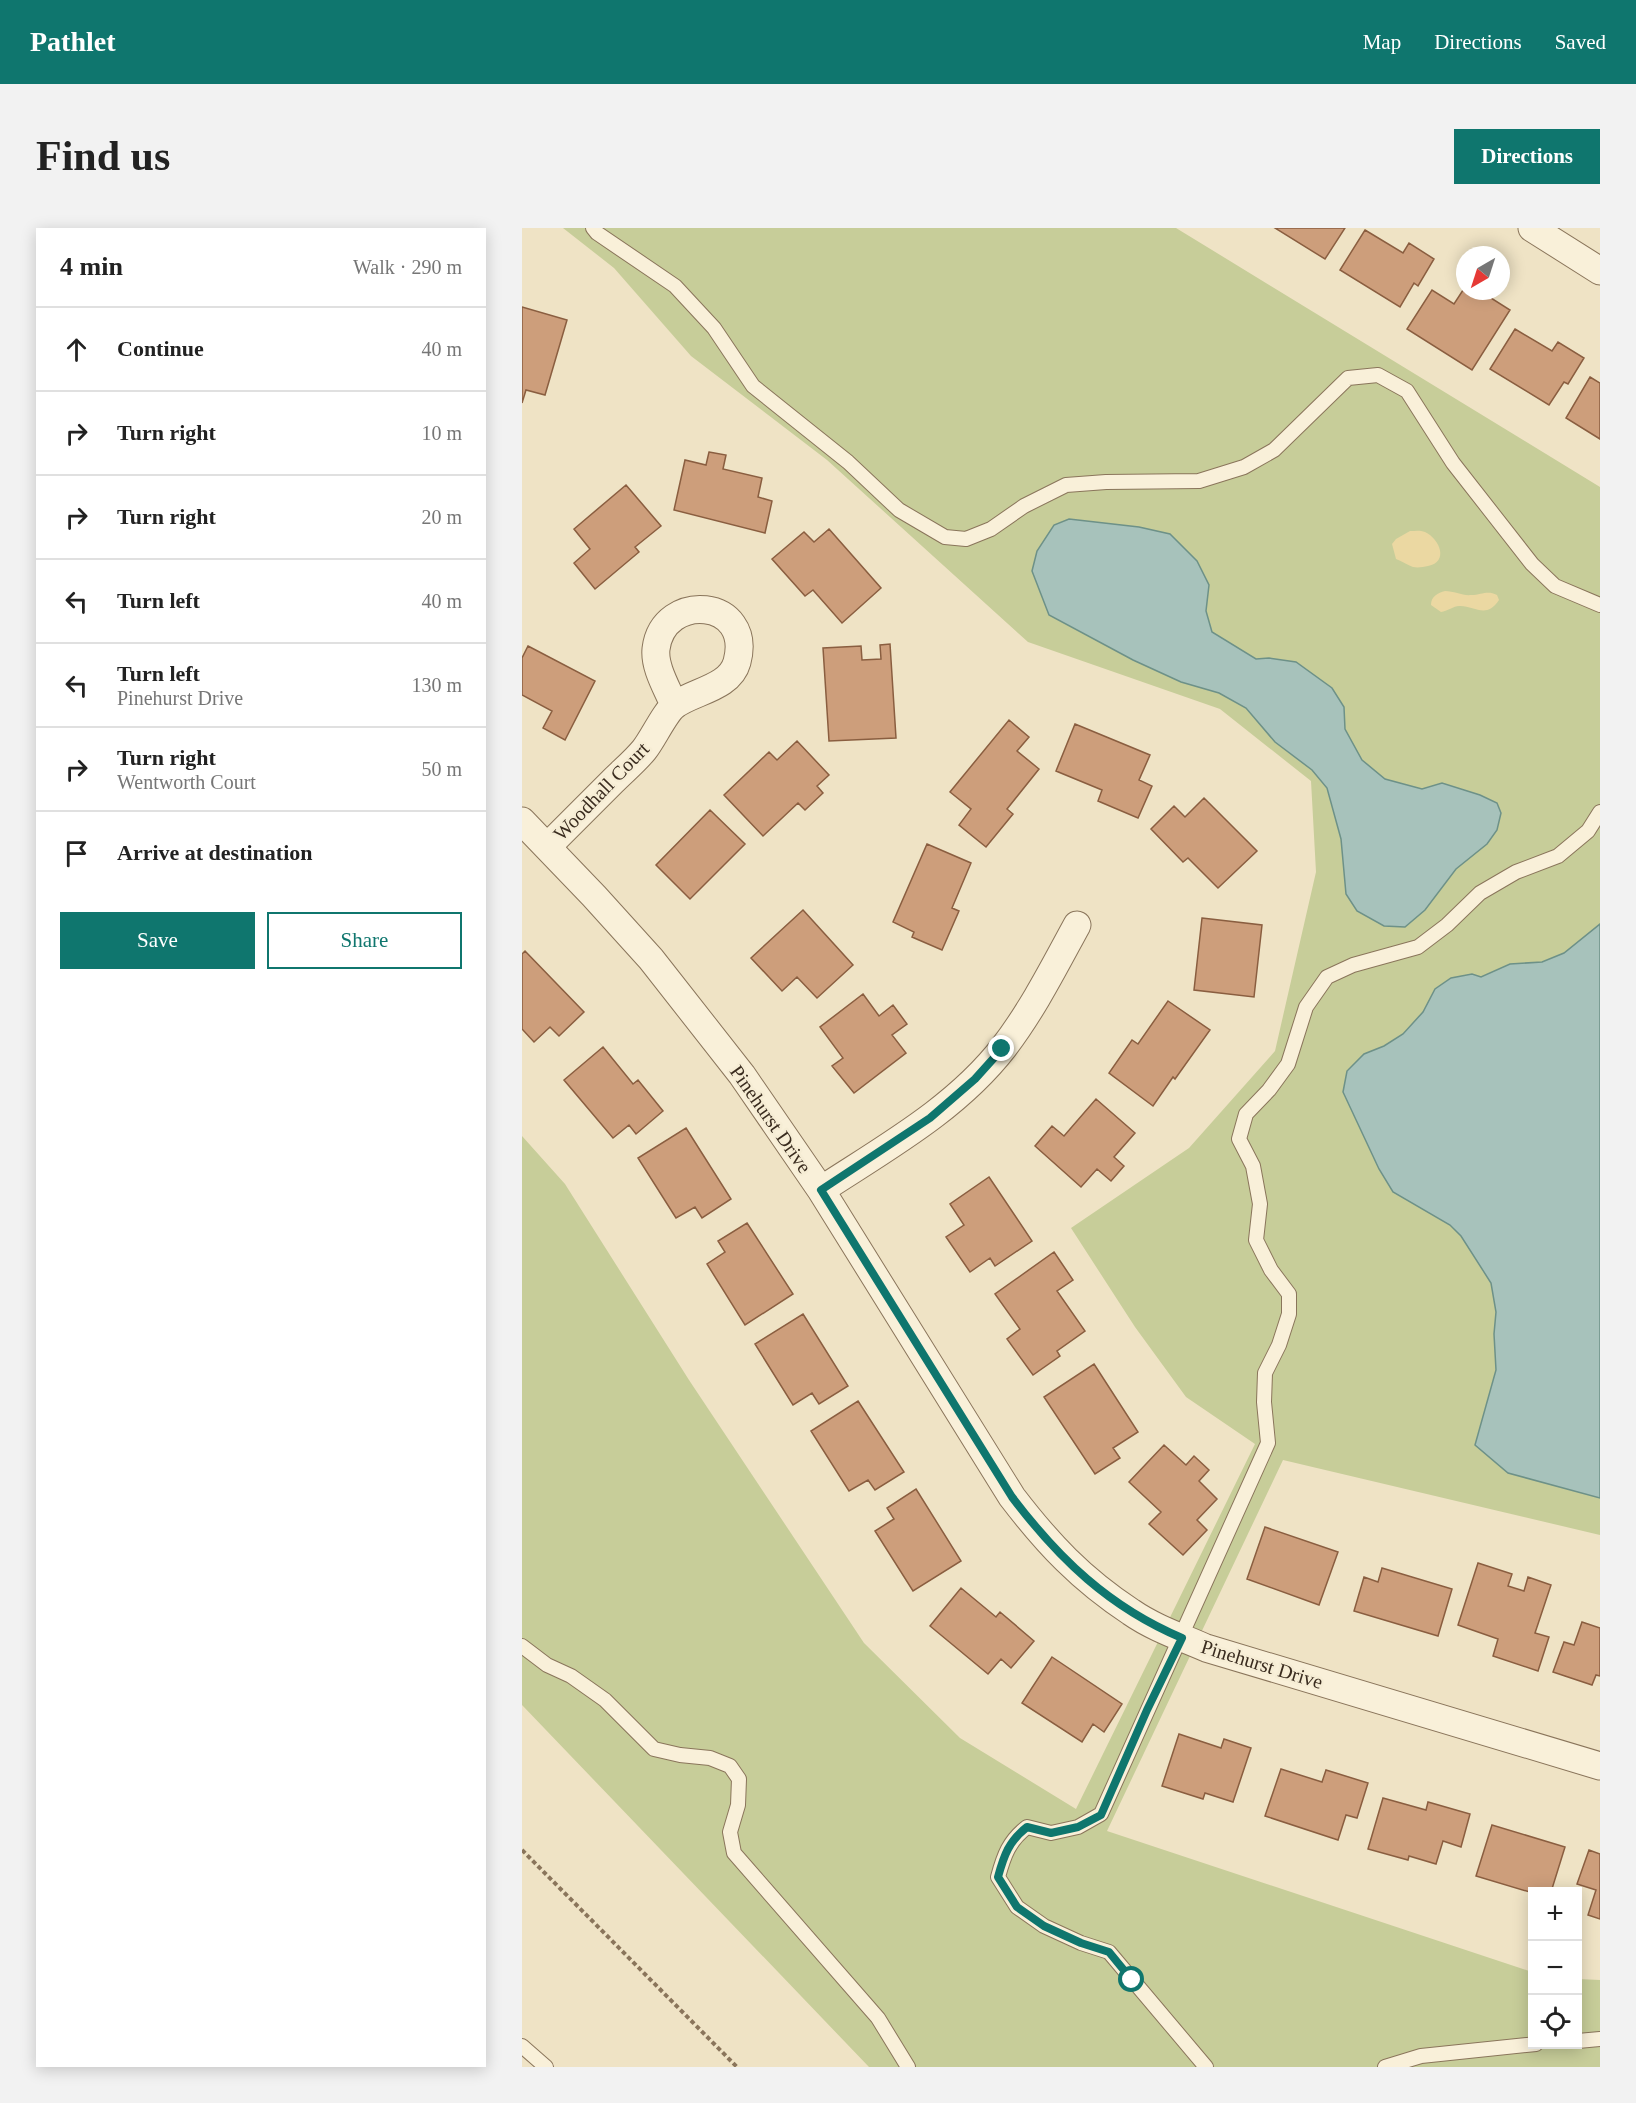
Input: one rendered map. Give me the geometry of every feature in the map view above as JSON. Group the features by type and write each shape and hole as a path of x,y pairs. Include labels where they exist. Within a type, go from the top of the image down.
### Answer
{"street":[{"path":"1532,228 1600,271"},
{"name":"Woodhall Court","path":"547,846 643,751 674,705"},
{"name":"Pinehurst Drive","path":"522,821 651,959 742,1075 821,1190 1012,1497 1042,1536 1076,1571 1132,1613 1159,1628 1206,1648 1600,1766"},
{"path":"821,1190 930,1118 975,1079 1024,1020 1077,926"}],"lane":[{"path":"593,228 613,245 675,286 714,328 753,386 848,462 899,510 945,537 966,539 991,529 1024,506 1066,485 1199,481 1244,467 1274,450 1348,378 1378,375 1407,391 1453,463 1532,564 1555,586 1600,605"},
{"path":"1206,2067 1109,1952 1081,1943 1044,1926 1017,1907 998,1877 1002,1861 1014,1837 1027,1827 1051,1833 1078,1827 1101,1815 1268,1443 1264,1402 1265,1373 1279,1345 1289,1314 1289,1294 1271,1270 1256,1240 1260,1204 1252,1166 1239,1139 1246,1114 1269,1090 1288,1064 1306,1007 1327,977 1353,964 1418,947 1447,925 1480,893 1516,872 1558,856 1588,831 1600,813"},
{"path":"522,1646 547,1665 571,1676 605,1700 654,1749 710,1758 730,1766 739,1779 738,1805 730,1832 734,1853 878,2018 908,2067"},
{"path":"1582,2041 1600,2039"},
{"path":"1385,2067 1421,2056 1528,2045"},
{"path":"522,2046 546,2067"}],"path":[{"path":"522,1850 737,2067"}],"green space":[{"path":"563,228 1176,228 1600,487 1600,1535 1283,1460 1107,1831 1528,1971 1528,2049 1582,2049 1582,1979 1600,1980 1600,2067 869,2067 522,1705 522,1136 565,1184 689,1380 864,1643 960,1738 1076,1809 1255,1444 1186,1397 1135,1327 1071,1228 1189,1148 1275,1051 1316,872 1311,781 1220,709 1028,642 827,460 691,356 614,268"}],"sand":[{"path":"1410,531 1425,532 1435,540 1440,555 1435,564 1415,567 1396,559 1392,544"},
{"path":"1445,591 1468,595 1490,593 1497,595 1499,600 1494,606 1485,610 1459,606 1441,612 1431,605 1431,602 1435,595"}],"water":[{"path":"1069,519 1139,527 1170,534 1197,561 1209,585 1206,611 1212,632 1256,659 1269,658 1296,662 1332,688 1344,707 1345,729 1362,760 1385,779 1422,789 1442,783 1497,803 1501,813 1497,830 1487,844 1456,869 1425,910 1405,927 1384,926 1357,911 1346,894 1341,839 1327,788 1312,770 1275,742 1246,708 1219,693 1181,682 1133,660 1049,615 1032,571 1037,551 1054,525"},
{"path":"1600,924 1600,1498 1508,1473 1475,1445 1496,1370 1494,1334 1496,1312 1491,1283 1461,1236 1450,1225 1393,1192 1379,1169 1343,1092 1347,1071 1364,1054 1384,1046 1403,1034 1423,1012 1435,989 1451,978 1472,974 1481,977 1510,964 1542,962 1564,953"}],"building":[{"path":"1275,228 1345,228 1325,259"},
{"path":"1365,230 1403,253 1409,243 1434,259 1418,286 1414,283 1400,307 1340,270"},
{"path":"1432,290 1454,304 1457,300 1494,300 1510,310 1472,370 1407,329"},
{"path":"522,307 567,320 545,395 526,390 522,403"},
{"path":"1515,329 1552,351 1558,342 1584,358 1568,384 1564,382 1549,405 1490,369"},
{"path":"1590,377 1600,383 1600,439 1566,418"},
{"path":"709,452 726,455 723,469 762,478 758,497 772,501 765,533 674,510 685,460 706,465"},
{"path":"626,485 661,526 635,547 639,552 595,589 574,563 590,549 574,529"},
{"path":"829,529 881,588 842,623 813,590 805,596 772,559 804,532 814,542"},
{"path":"890,644 896,738 829,741 823,648 861,646 862,660 881,659 880,645"},
{"path":"528,646 595,681 565,740 543,728 552,711 522,695 522,658"},
{"path":"1009,720 1029,737 1017,751 1039,769 1007,809 1013,814 986,847 959,825 971,809 950,792"},
{"path":"1075,724 1150,755 1139,780 1152,786 1138,818 1098,801 1102,790 1056,771"},
{"path":"797,741 829,775 817,786 823,793 805,810 798,803 763,836 724,795 769,752 777,760"},
{"path":"1204,798 1257,851 1218,888 1188,858 1183,862 1151,829 1174,806 1185,817"},
{"path":"710,810 745,844 690,899 656,865"},
{"path":"927,844 971,863 952,908 959,911 942,950 912,937 914,932 893,922"},
{"path":"803,910 853,965 817,998 797,977 782,991 751,958"},
{"path":"1202,918 1262,925 1254,997 1194,990"},
{"path":"525,951 584,1012 559,1036 550,1027 534,1042 522,1029 522,954"},
{"path":"863,994 879,1016 893,1005 907,1024 892,1035 906,1053 854,1093 832,1066 843,1058 820,1027"},
{"path":"1168,1001 1210,1030 1153,1106 1109,1073 1132,1040 1138,1044"},
{"path":"603,1047 633,1084 638,1080 663,1111 636,1134 629,1125 613,1138 564,1080"},
{"path":"1096,1099 1135,1133 1114,1157 1124,1166 1111,1181 1097,1169 1081,1187 1035,1146 1052,1126 1064,1136"},
{"path":"686,1128 731,1199 702,1218 695,1207 676,1218 638,1158"},
{"path":"989,1177 1032,1241 995,1266 990,1258 970,1272 946,1237 964,1225 950,1204"},
{"path":"747,1223 793,1294 745,1325 707,1264 725,1252 718,1241"},
{"path":"1054,1252 1073,1280 1057,1291 1085,1331 1057,1351 1060,1356 1033,1375 1007,1339 1020,1329 995,1294"},
{"path":"803,1314 848,1386 819,1404 812,1393 793,1405 755,1344"},
{"path":"1094,1364 1138,1432 1113,1448 1120,1458 1095,1474 1044,1397"},
{"path":"858,1401 904,1472 875,1490 868,1480 849,1491 811,1431"},
{"path":"1164,1445 1186,1465 1194,1456 1209,1470 1199,1481 1217,1499 1197,1520 1207,1530 1183,1555 1149,1524 1161,1512 1129,1482"},
{"path":"916,1489 961,1561 913,1591 875,1531 894,1519 887,1508"},
{"path":"1265,1527 1338,1552 1319,1605 1247,1579"},
{"path":"1478,1563 1512,1574 1508,1586 1524,1591 1528,1577 1551,1585 1535,1633 1549,1637 1538,1671 1493,1656 1498,1639 1458,1625"},
{"path":"1382,1568 1452,1589 1438,1636 1354,1611 1364,1577 1378,1582"},
{"path":"961,1588 996,1617 1000,1612 1034,1641 1011,1668 1001,1659 988,1674 930,1626"},
{"path":"1582,1622 1600,1628 1600,1676 1596,1675 1592,1685 1553,1672 1564,1642 1574,1645"},
{"path":"1052,1657 1122,1704 1104,1732 1093,1724 1082,1742 1022,1703"},
{"path":"1179,1734 1221,1748 1224,1739 1251,1748 1233,1802 1205,1793 1203,1799 1162,1786"},
{"path":"1281,1769 1322,1782 1326,1770 1368,1783 1357,1818 1346,1815 1338,1840 1265,1816"},
{"path":"1383,1798 1426,1810 1428,1802 1470,1814 1461,1847 1443,1841 1436,1864 1409,1856 1408,1860 1368,1849"},
{"path":"1492,1825 1565,1847 1553,1887 1528,1887 1528,1892 1476,1876"},
{"path":"1589,1850 1600,1854 1600,1919 1588,1915 1596,1890 1577,1884"}],"route":[{"path":"1002,1049 975,1079 930,1118 821,1190 1012,1497 1042,1536 1076,1571 1132,1613 1182,1638 1147,1710 1101,1815 1078,1827 1051,1833 1027,1827 1014,1837 1002,1861 998,1877 1017,1907 1044,1926 1081,1943 1109,1952 1132,1980"}]}
